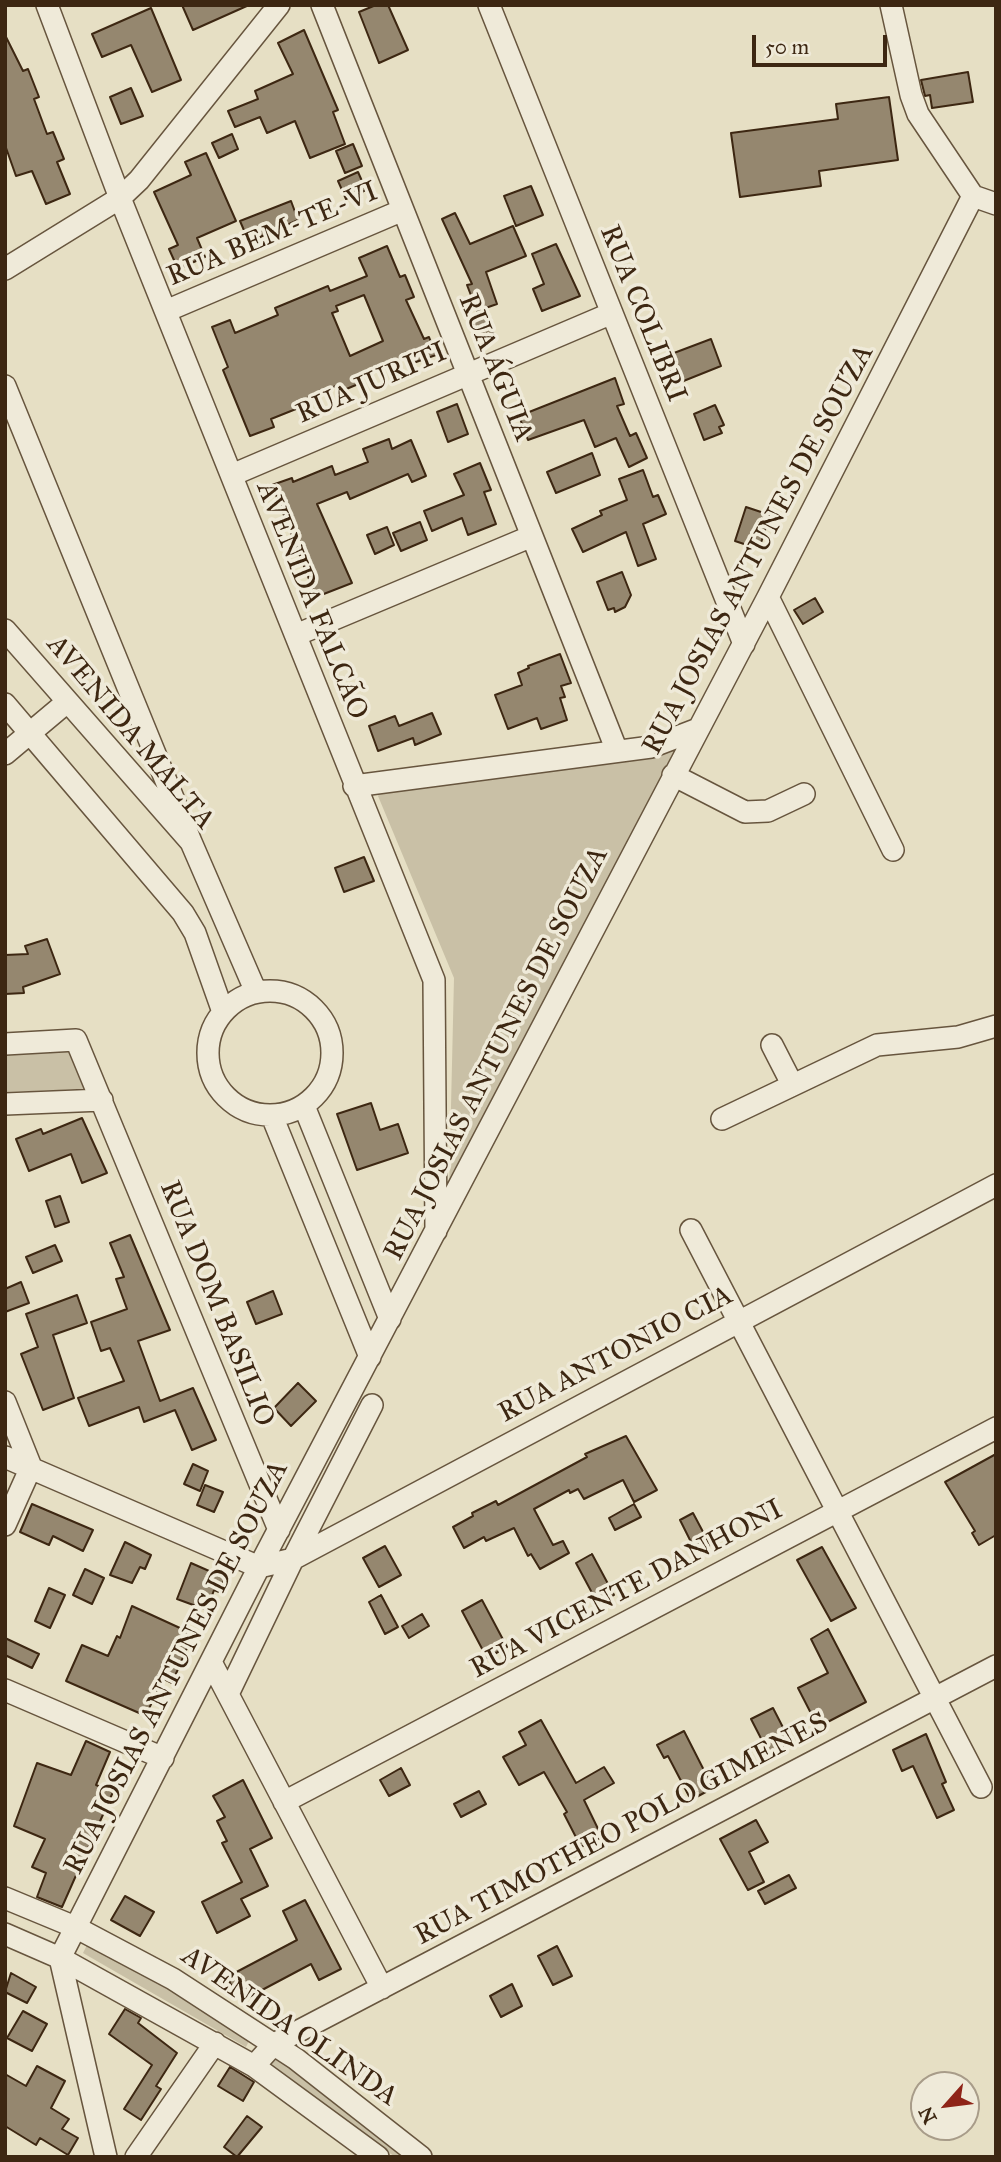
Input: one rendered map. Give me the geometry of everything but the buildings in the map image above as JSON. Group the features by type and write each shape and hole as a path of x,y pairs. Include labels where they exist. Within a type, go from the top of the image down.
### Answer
{"street":[{"name":"AVENIDA FALCÃO","path":"47,5 120,198 434,981 436,1233"},
{"path":"5,269 120,198 139,180 279,5"},
{"name":"RUA ÁGUIA","path":"322,5 617,751"},
{"name":"RUA COLIBRI","path":"489,5 744,644"},
{"path":"891,5 918,114 974,196 996,204"},
{"name":"RUA JOSIAS ANTUNES DE SOUZA","path":"60,1958 212,1664 259,1567 744,644 974,196"},
{"name":"RUA BEM-TE-VI","path":"166,311 403,210"},
{"name":"RUA JURITI","path":"232,475 612,313"},
{"path":"5,386 191,842"},
{"path":"296,635 532,536"},
{"path":"768,597 893,850"},
{"name":"AVENIDA MALTA","path":"5,630 191,842 256,992"},
{"path":"5,754 67,702"},
{"path":"5,704 183,913 195,933 223,1012"},
{"path":"354,786 651,747 698,729"},
{"path":"673,775 745,812 768,811 804,794"},
{"path":"269,990 295,996 307,1003 325,1023 332,1048 329,1075 323,1087 304,1106 272,1116 246,1111 225,1096 211,1074 208,1061 210,1035 223,1012 232,1003 256,992 269,990"},
{"path":"722,1119 877,1045 958,1037 996,1027"},
{"name":"RUA DOM BASILIO","path":"5,1044 76,1040 279,1530"},
{"path":"772,1045 792,1084"},
{"path":"5,1104 102,1100"},
{"path":"304,1106 390,1319"},
{"path":"272,1116 370,1357"},
{"name":"RUA ANTONIO CIA","path":"259,1567 293,1559 996,1185"},
{"path":"691,1230 981,1787"},
{"path":"5,1402 31,1467 5,1525"},
{"path":"228,1694 372,1405"},
{"name":"RUA VICENTE DANHONI","path":"284,1802 996,1428"},
{"path":"5,1457 259,1567"},
{"path":"212,1664 382,1988"},
{"name":"RUA TIMOTHEO POLO GIMENES","path":"274,2044 996,1666"},
{"path":"5,1690 163,1758"},
{"name":"AVENIDA OLINDA","path":"5,1898 75,1927 173,1979 274,2044 421,2157"},
{"name":"AVENIDA OLINDA","path":"5,1934 60,1958 215,2042 254,2066 378,2157"},
{"path":"60,1958 106,2157"},
{"path":"136,2157 215,2042"},
{"path":"254,2066 274,2044"}],"shaded area":[{"path":"683,745 449,1192 454,978 378,796 381,789"},
{"path":"71,1046 87,1089 5,1092 5,1049"},
{"path":"87,1945 170,1990 250,2039 246,2047 83,1953"},
{"path":"273,2053 411,2157 395,2157 268,2061"}]}
